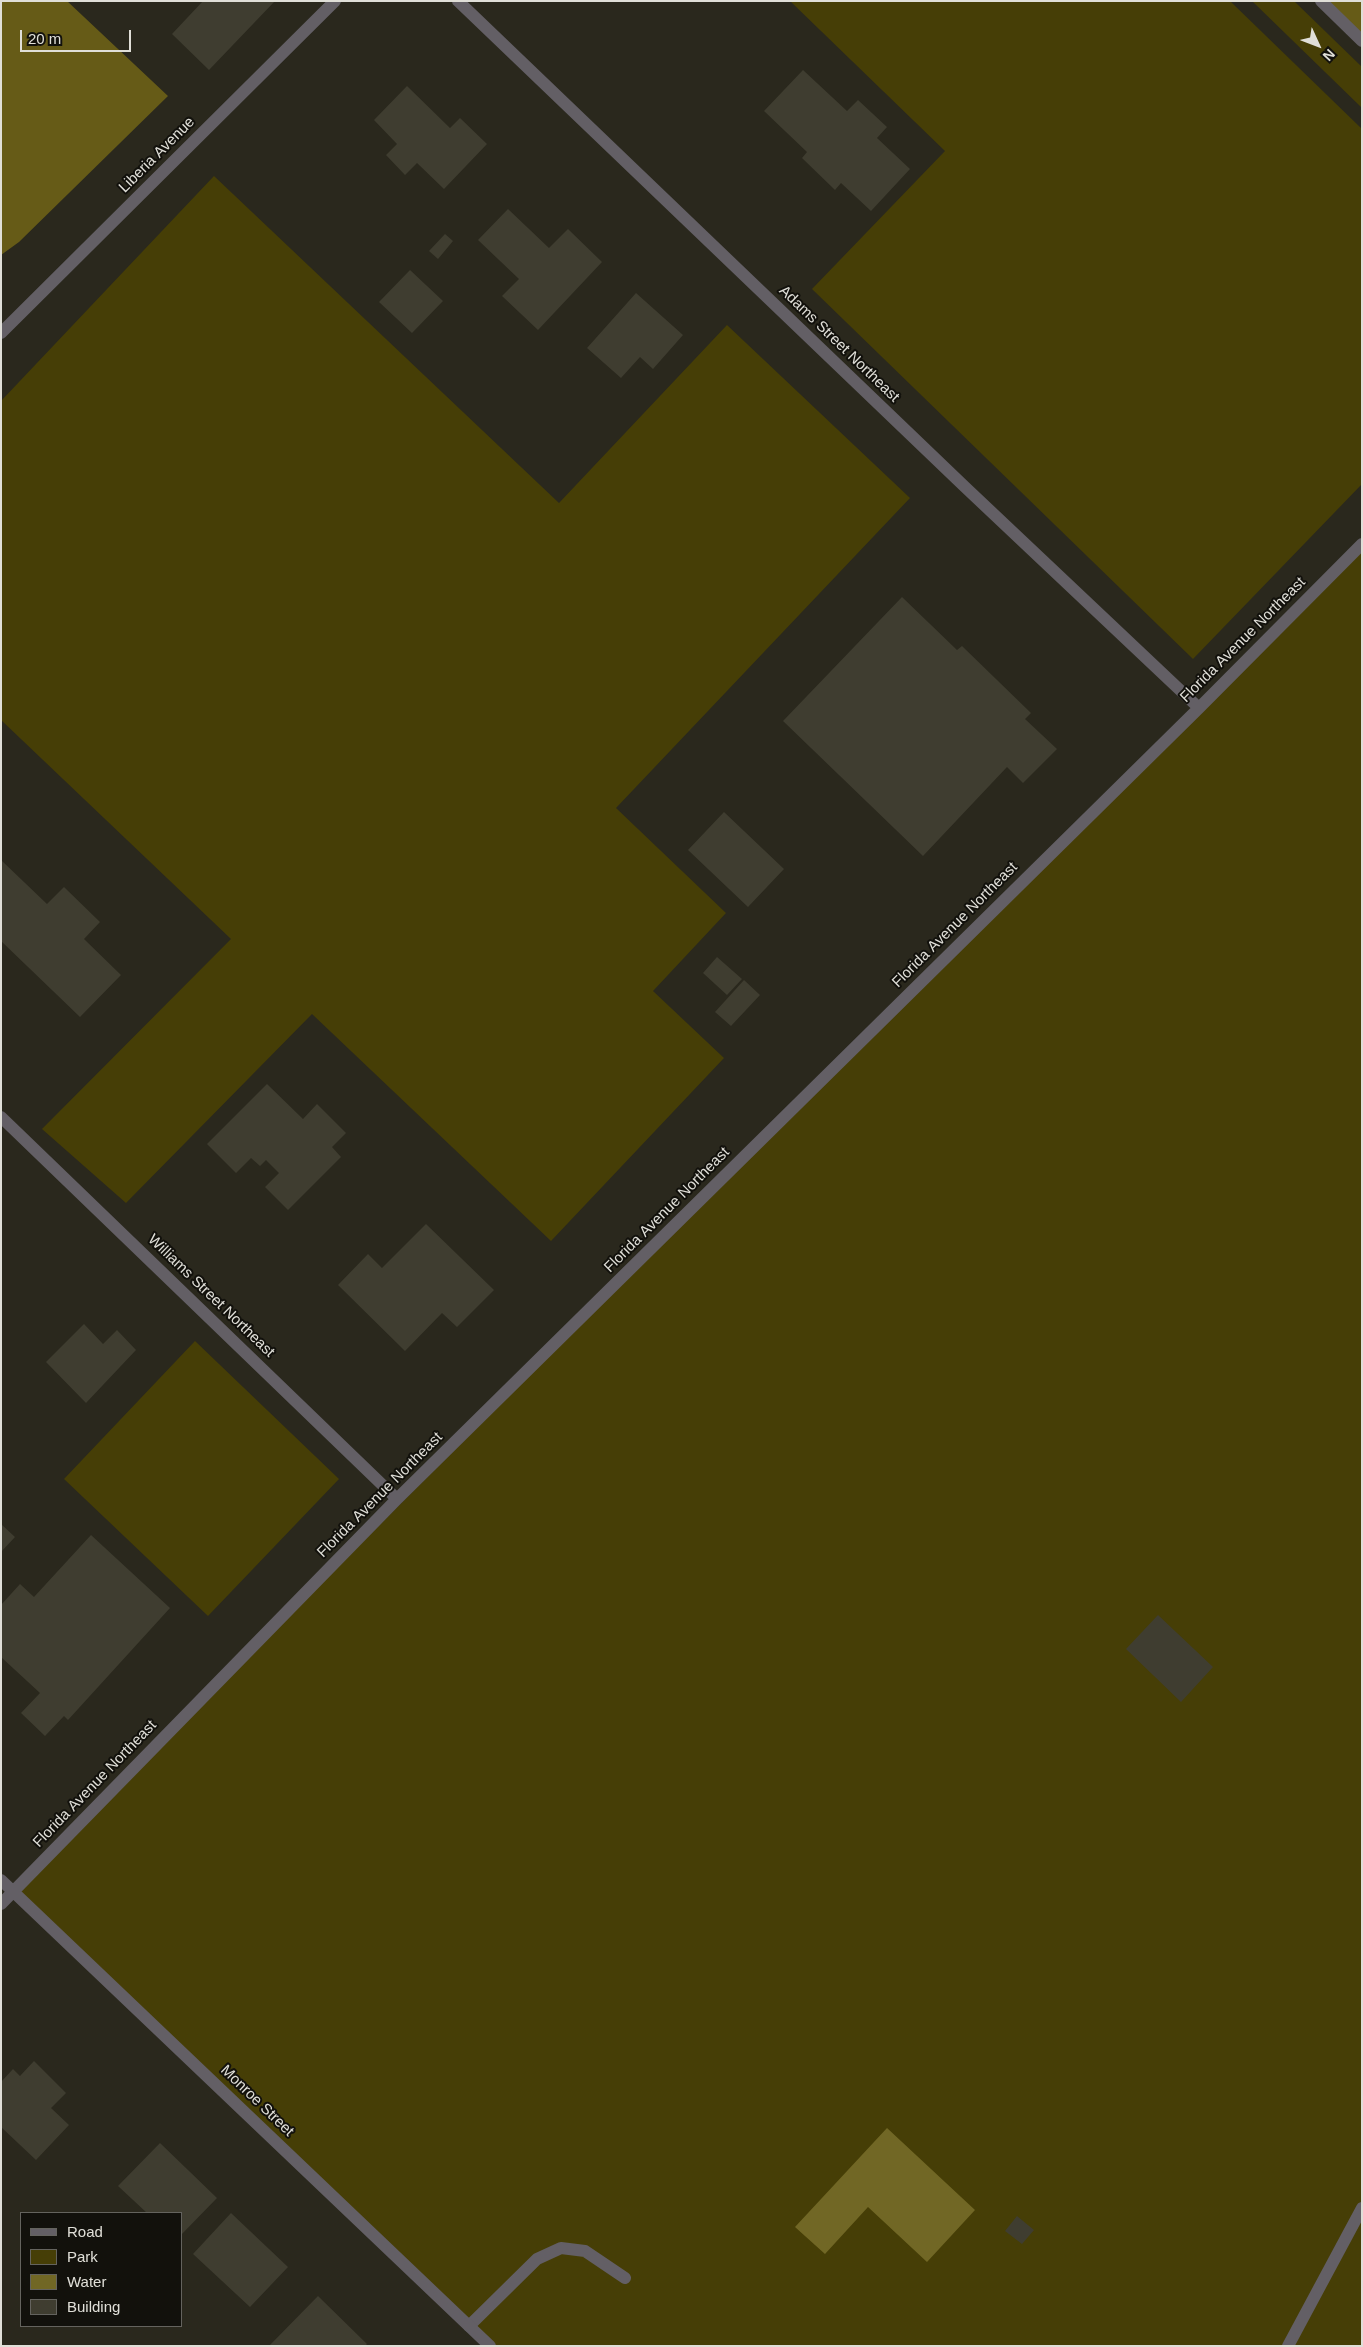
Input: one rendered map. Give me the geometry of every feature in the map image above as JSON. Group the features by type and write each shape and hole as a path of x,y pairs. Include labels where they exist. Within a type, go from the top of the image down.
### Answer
{"street":[{"name":"Liberia Avenue","path":"1,333 335,1"},
{"name":"Adams Street Northeast","path":"458,1 964,487 1199,708"},
{"path":"1321,1 1362,41"},
{"name":"Florida Avenue Northeast","path":"1,1904 397,1499 1199,708 1362,544"},
{"name":"Williams Street Northeast","path":"1,1117 397,1499"},
{"name":"Monroe Street","path":"1,1880 490,2346"},
{"path":"1288,2346 1362,2208"},
{"path":"469,2326 537,2259 561,2248 585,2251 625,2278"}],"green space":[{"path":"790,1 1230,1 1362,129 1362,484 1193,659 812,289 945,151"},
{"path":"1252,1 1294,1 1362,67 1362,108"},
{"path":"214,176 559,503 727,325 910,498 616,808 726,913 653,991 724,1058 551,1241 312,1014 126,1203 42,1129 231,939 1,720 1,401"},
{"path":"1362,544 1362,2346 490,2346 13,1891"},
{"path":"195,1341 339,1479 208,1616 64,1479"}],"shaded area":[{"path":"1,1 67,1 168,96 19,242 1,255"},
{"path":"1323,1 1362,1 1362,39"}],"water":[{"path":"887,2128 975,2210 927,2262 868,2207 825,2254 795,2227"}],"building":[{"path":"203,1 275,1 209,70 172,34"},
{"path":"803,70 847,111 858,100 887,127 877,138 910,169 871,211 841,183 835,190 802,158 807,152 764,111"},
{"path":"407,86 450,128 460,118 487,144 444,189 417,163 405,175 386,155 397,144 374,120"},
{"path":"508,209 549,248 568,229 602,262 538,330 502,296 519,279 478,240"},
{"path":"445,234 453,241 438,259 429,251"},
{"path":"410,270 443,301 412,333 379,302"},
{"path":"636,293 683,335 653,369 640,357 621,378 587,348"},
{"path":"902,597 957,650 962,646 1031,713 1025,719 1057,749 1023,783 1007,767 923,856 783,721"},
{"path":"724,812 784,869 748,907 688,850"},
{"path":"1,860 47,904 64,887 100,922 84,939 121,975 80,1017 1,941"},
{"path":"717,957 742,979 727,995 703,973"},
{"path":"744,980 760,995 731,1026 715,1012"},
{"path":"267,1084 303,1119 317,1104 346,1133 332,1147 341,1157 288,1210 265,1187 279,1173 266,1160 260,1166 251,1158 236,1173 207,1144"},
{"path":"426,1224 494,1290 457,1327 442,1313 405,1351 338,1285 368,1254 382,1268"},
{"path":"84,1324 103,1344 117,1330 136,1350 86,1403 46,1362"},
{"path":"1,1524 15,1537 1,1552"},
{"path":"91,1535 170,1608 68,1720 64,1716 45,1736 21,1713 40,1693 1,1657 1,1605 20,1584 34,1597"},
{"path":"1158,1615 1213,1667 1181,1702 1126,1649"},
{"path":"34,2061 66,2093 51,2108 69,2125 36,2160 1,2127 1,2082 13,2069 20,2076"},
{"path":"160,2143 217,2198 182,2234 182,2212 146,2212 118,2186"},
{"path":"231,2213 288,2267 250,2307 193,2254"},
{"path":"1017,2216 1034,2230 1022,2244 1005,2231"},
{"path":"318,2296 367,2344 365,2346 269,2346"}]}
